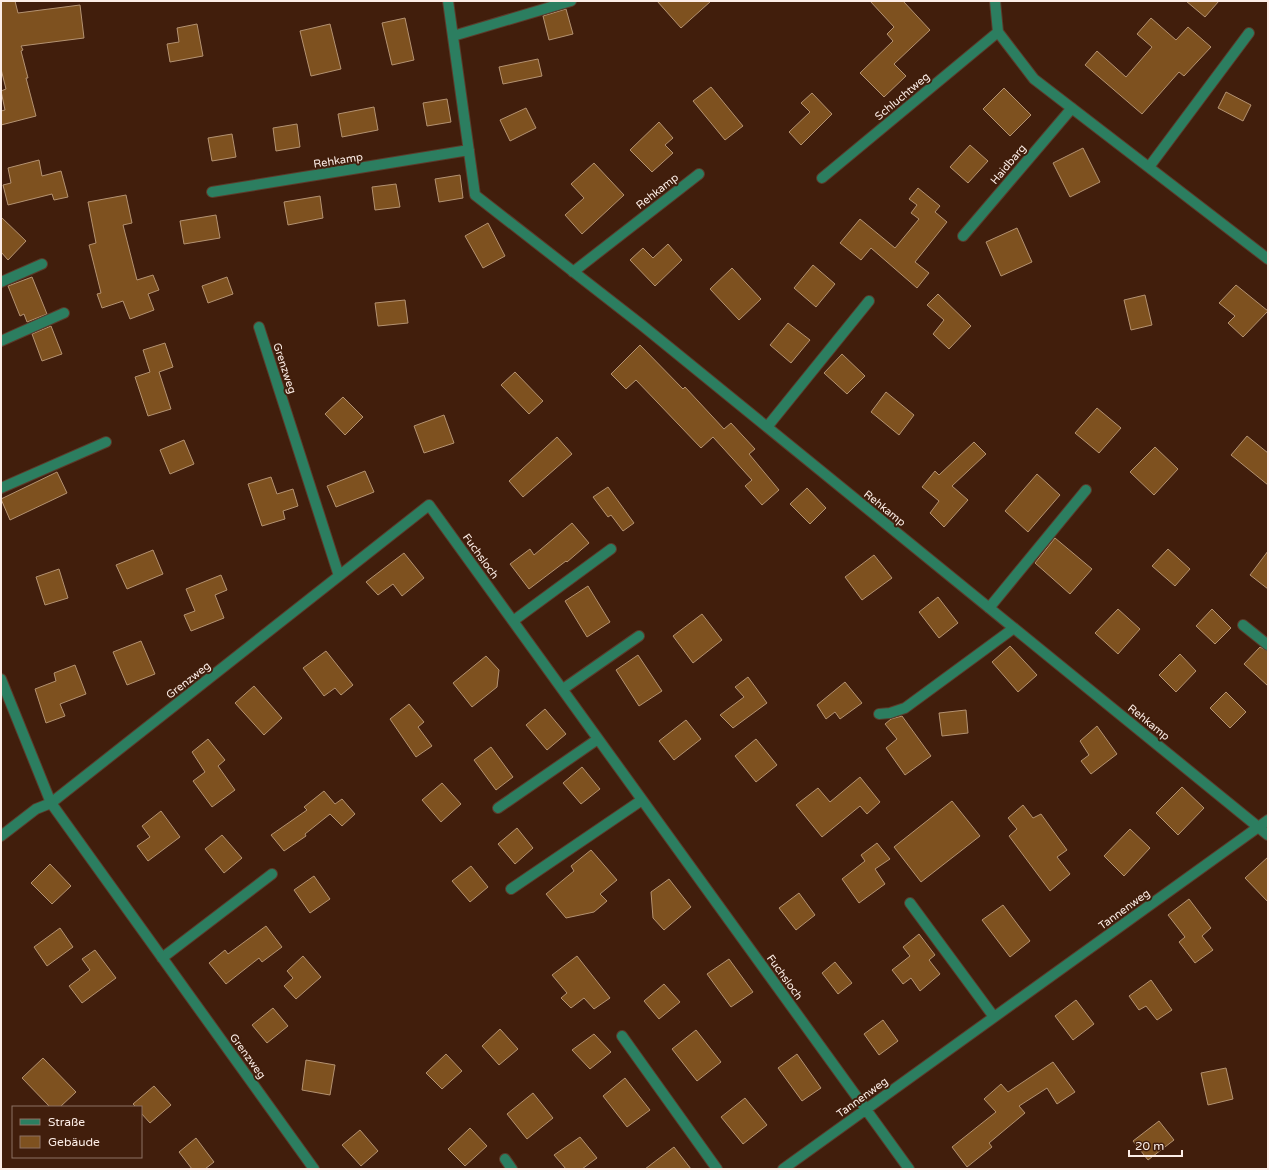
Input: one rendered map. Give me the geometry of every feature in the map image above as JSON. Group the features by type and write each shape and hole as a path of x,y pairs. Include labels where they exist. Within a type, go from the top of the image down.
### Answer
{"street":[{"name":"Rehkamp","path":"448,1 475,195 767,427 1268,835"},
{"path":"453,36 572,1"},
{"path":"995,1 998,32 1034,80 1268,259"},
{"name":"Schluchtweg","path":"822,178 998,32"},
{"path":"1149,167 1249,33"},
{"name":"Haidbarg","path":"963,236 1072,108"},
{"name":"Rehkamp","path":"212,192 469,150"},
{"name":"Rehkamp","path":"573,272 699,174"},
{"path":"1,282 42,264"},
{"path":"767,427 869,300"},
{"path":"1,341 64,313"},
{"name":"Grenzweg","path":"259,327 339,576"},
{"path":"1,488 106,442"},
{"path":"989,608 1086,490"},
{"name":"Grenzweg","path":"1,836 36,809 51,804 429,505"},
{"name":"Fuchsloch","path":"429,505 909,1169"},
{"path":"513,620 610,550"},
{"path":"1243,625 1268,645"},
{"path":"879,714 890,713 905,708 1014,628"},
{"path":"563,690 639,636"},
{"name":"Grenzweg","path":"1,679 51,804 314,1169"},
{"path":"498,808 598,739"},
{"path":"511,889 642,800"},
{"name":"Tannenweg","path":"783,1169 1268,820"},
{"path":"162,958 272,874"},
{"path":"910,903 994,1017"},
{"path":"622,1036 717,1169"},
{"path":"505,1159 512,1169"}],"building":[{"path":"1,1 15,1 18,13 80,5 84,38 21,46 28,78 26,78 36,116 1,125 1,111 5,110 1,91 6,89 1,69"},
{"path":"657,1 711,1 681,28"},
{"path":"870,1 903,1 930,30 894,64 906,76 884,97 860,73 893,41 887,34 894,27"},
{"path":"1186,1 1219,1 1205,17"},
{"path":"566,9 573,34 549,40 543,16"},
{"path":"405,18 414,60 392,65 382,23"},
{"path":"1151,18 1176,40 1188,27 1211,47 1184,76 1179,72 1142,114 1085,65 1097,51 1126,77 1152,47 1137,34"},
{"path":"197,24 203,56 170,62 167,44 179,42 177,28"},
{"path":"330,24 341,69 311,76 300,31"},
{"path":"538,59 542,76 503,84 499,67"},
{"path":"711,87 743,126 725,140 693,101"},
{"path":"1004,88 1031,115 1010,136 983,109"},
{"path":"1226,92 1251,105 1243,121 1218,108"},
{"path":"812,93 832,114 801,145 789,132 810,112 801,103"},
{"path":"447,99 451,122 427,126 423,103"},
{"path":"374,107 378,130 342,137 338,114"},
{"path":"526,108 536,128 510,141 500,120"},
{"path":"659,122 673,138 665,145 673,153 652,172 630,150"},
{"path":"297,124 300,147 276,151 273,128"},
{"path":"232,134 236,157 212,161 208,138"},
{"path":"970,145 988,161 968,183 950,167"},
{"path":"1083,148 1100,182 1070,197 1053,163"},
{"path":"39,160 42,176 61,171 68,197 54,200 52,194 8,205 3,185 11,183 8,168"},
{"path":"594,163 624,195 582,234 565,215 584,198 571,184"},
{"path":"460,175 463,198 439,202 435,179"},
{"path":"396,184 400,207 375,210 372,187"},
{"path":"918,188 940,206 935,212 947,222 915,262 929,273 917,288 871,248 861,260 840,243 860,219 895,248 919,219 911,213 917,205 909,199"},
{"path":"126,195 132,223 123,225 137,280 153,275 159,290 148,294 154,310 130,319 123,301 102,308 97,294 101,293 89,245 96,243 88,202"},
{"path":"320,196 323,218 288,225 284,202"},
{"path":"216,215 220,238 184,244 180,221"},
{"path":"1,217 26,241 8,260 1,252"},
{"path":"488,223 505,256 483,268 465,236"},
{"path":"1017,228 1032,262 1001,276 986,242"},
{"path":"668,244 682,260 655,286 630,260 643,248 653,258"},
{"path":"813,265 835,284 816,307 794,288"},
{"path":"732,268 761,299 739,320 710,289"},
{"path":"32,277 47,314 27,322 24,314 20,316 8,286"},
{"path":"227,277 233,294 208,303 202,286"},
{"path":"1236,285 1268,311 1243,337 1228,323 1235,316 1219,303"},
{"path":"938,294 971,326 949,349 933,334 944,320 927,305"},
{"path":"1145,295 1152,325 1131,330 1124,300"},
{"path":"405,300 408,323 378,326 375,303"},
{"path":"788,323 810,340 791,363 770,345"},
{"path":"51,326 62,354 42,361 32,334"},
{"path":"165,343 173,367 159,372 171,409 148,416 135,377 150,372 143,350"},
{"path":"640,345 683,389 685,387 724,429 731,423 755,449 749,454 779,490 762,505 745,486 752,480 713,437 701,448 636,380 626,389 611,374"},
{"path":"842,354 865,376 847,394 824,373"},
{"path":"515,372 543,401 529,414 501,385"},
{"path":"886,392 914,415 899,435 871,412"},
{"path":"343,397 363,417 345,435 325,414"},
{"path":"1097,408 1121,428 1099,453 1075,433"},
{"path":"444,415 454,443 424,453 414,426"},
{"path":"1247,436 1268,453 1268,485 1231,455"},
{"path":"557,437 572,454 523,497 509,481"},
{"path":"184,440 194,464 170,474 160,450"},
{"path":"974,442 986,454 952,486 968,500 944,527 930,513 939,501 922,487 935,471 939,475"},
{"path":"1155,447 1178,469 1154,495 1130,472"},
{"path":"365,471 374,492 336,507 327,486"},
{"path":"57,472 67,493 10,520 1,499"},
{"path":"1037,474 1060,495 1028,532 1005,511"},
{"path":"271,477 277,494 293,489 298,506 283,511 285,519 262,526 248,484"},
{"path":"608,487 634,523 623,531 611,515 608,517 593,497"},
{"path":"807,488 826,508 810,524 790,504"},
{"path":"572,523 589,543 567,562 566,561 529,589 510,564 530,549 534,555"},
{"path":"1055,538 1092,569 1070,594 1035,563"},
{"path":"1168,549 1190,569 1175,586 1152,566"},
{"path":"153,550 163,574 127,589 116,565"},
{"path":"1268,551 1268,589 1250,575"},
{"path":"404,553 424,578 402,596 393,584 378,595 366,582"},
{"path":"874,555 892,578 862,600 845,577"},
{"path":"59,569 68,598 45,605 36,577"},
{"path":"221,575 227,590 215,595 224,618 191,631 184,615 195,611 186,589"},
{"path":"588,586 610,622 587,637 565,601"},
{"path":"938,597 958,623 939,638 919,612"},
{"path":"1118,609 1140,629 1118,654 1095,633"},
{"path":"1212,609 1231,628 1215,644 1196,626"},
{"path":"702,614 722,640 693,663 673,636"},
{"path":"141,641 155,674 127,685 113,652"},
{"path":"1010,646 1037,675 1018,692 992,662"},
{"path":"1260,647 1268,651 1268,686 1244,664"},
{"path":"326,651 353,685 341,695 335,688 324,696 303,668"},
{"path":"1180,654 1196,671 1176,692 1159,675"},
{"path":"638,655 662,691 639,706 616,670"},
{"path":"486,656 499,670 497,687 472,707 453,683"},
{"path":"75,665 86,694 60,704 65,716 46,723 35,689 56,681 54,673"},
{"path":"748,677 767,703 733,728 720,715 744,697 735,687"},
{"path":"845,682 862,703 840,719 835,712 826,719 817,705"},
{"path":"254,686 282,718 264,735 235,703"},
{"path":"1226,692 1246,712 1230,728 1210,708"},
{"path":"409,704 424,722 418,727 432,746 416,757 390,719"},
{"path":"545,709 566,734 547,750 526,725"},
{"path":"966,710 968,733 942,736 939,713"},
{"path":"902,716 931,756 905,775 886,748 897,739 885,724 891,719"},
{"path":"686,720 701,739 674,760 659,741"},
{"path":"1097,726 1117,754 1091,774 1081,761 1089,755 1080,741"},
{"path":"208,739 225,760 218,766 235,790 212,807 193,781 205,772 192,752"},
{"path":"756,739 777,765 756,782 735,756"},
{"path":"491,747 513,777 496,790 474,760"},
{"path":"582,767 600,789 581,804 563,783"},
{"path":"860,777 880,802 867,814 860,806 822,837 796,805 818,788 830,802"},
{"path":"442,783 461,804 441,822 422,800"},
{"path":"1182,787 1204,808 1178,835 1156,813"},
{"path":"324,791 335,804 342,799 355,814 342,826 330,814 305,834 306,836 284,851 271,835 307,810 304,807"},
{"path":"952,801 980,836 921,882 894,847"},
{"path":"1023,805 1033,818 1041,814 1067,850 1057,857 1070,874 1050,891 1009,836 1017,829 1008,818"},
{"path":"161,811 180,837 148,861 137,846 150,837 142,826"},
{"path":"517,828 533,848 515,864 498,844"},
{"path":"1130,829 1150,848 1124,876 1104,856"},
{"path":"222,835 242,858 224,873 205,849"},
{"path":"877,843 890,859 875,869 885,884 859,903 842,879 865,861 861,855"},
{"path":"591,850 617,880 600,894 607,901 594,912 566,918 546,894 574,871 571,866"},
{"path":"1268,857 1268,902 1245,878"},
{"path":"50,864 71,886 52,904 31,883"},
{"path":"471,866 488,887 470,902 452,881"},
{"path":"314,876 330,899 310,913 294,890"},
{"path":"669,879 691,907 664,930 653,918 651,892"},
{"path":"799,893 815,915 796,930 779,908"},
{"path":"1189,899 1211,928 1202,936 1213,950 1195,963 1179,942 1185,937 1168,915"},
{"path":"1003,905 1030,941 1010,957 982,920"},
{"path":"266,926 282,947 262,962 259,958 226,984 209,963 225,950 228,954"},
{"path":"60,928 73,947 47,966 34,947"},
{"path":"919,934 935,955 929,960 940,974 920,991 911,978 903,984 892,970 910,956 903,947"},
{"path":"95,950 116,978 82,1003 69,986 90,970 82,959"},
{"path":"303,956 321,977 296,999 284,986 293,978 287,971"},
{"path":"577,956 610,998 594,1009 584,998 571,1008 561,998 567,993 552,975"},
{"path":"729,959 753,992 731,1007 707,974"},
{"path":"835,962 852,983 838,994 822,973"},
{"path":"1151,980 1172,1010 1157,1020 1146,1006 1139,1010 1129,996"},
{"path":"664,984 680,1002 659,1019 644,1001"},
{"path":"1076,1000 1094,1024 1073,1040 1055,1016"},
{"path":"273,1008 288,1026 267,1043 252,1025"},
{"path":"883,1020 898,1041 879,1055 864,1034"},
{"path":"500,1029 518,1049 499,1065 482,1046"},
{"path":"696,1030 721,1062 697,1081 672,1049"},
{"path":"594,1034 611,1052 590,1069 572,1050"},
{"path":"446,1054 462,1071 442,1089 426,1073"},
{"path":"797,1054 821,1088 802,1101 778,1068"},
{"path":"43,1058 76,1092 61,1106 49,1106 22,1078"},
{"path":"306,1060 335,1065 330,1095 302,1090"},
{"path":"1053,1062 1075,1092 1057,1104 1047,1088 1019,1106 1025,1113 989,1143 992,1147 967,1167 952,1147 996,1112 984,1099 1001,1084 1008,1092"},
{"path":"1226,1068 1233,1099 1208,1105 1201,1073"},
{"path":"625,1078 650,1110 627,1127 603,1096"},
{"path":"154,1086 171,1105 150,1123 142,1114 142,1106 135,1106 133,1104"},
{"path":"533,1093 553,1118 527,1139 507,1114"},
{"path":"745,1098 767,1125 743,1144 721,1117"},
{"path":"1159,1121 1174,1140 1148,1160 1133,1141"},
{"path":"470,1128 487,1146 465,1166 448,1149"},
{"path":"360,1130 378,1151 361,1166 342,1145"},
{"path":"580,1137 597,1158 582,1169 566,1169 554,1155"},
{"path":"196,1138 214,1162 205,1169 192,1169 179,1152"},
{"path":"674,1147 691,1169 645,1169"}]}
